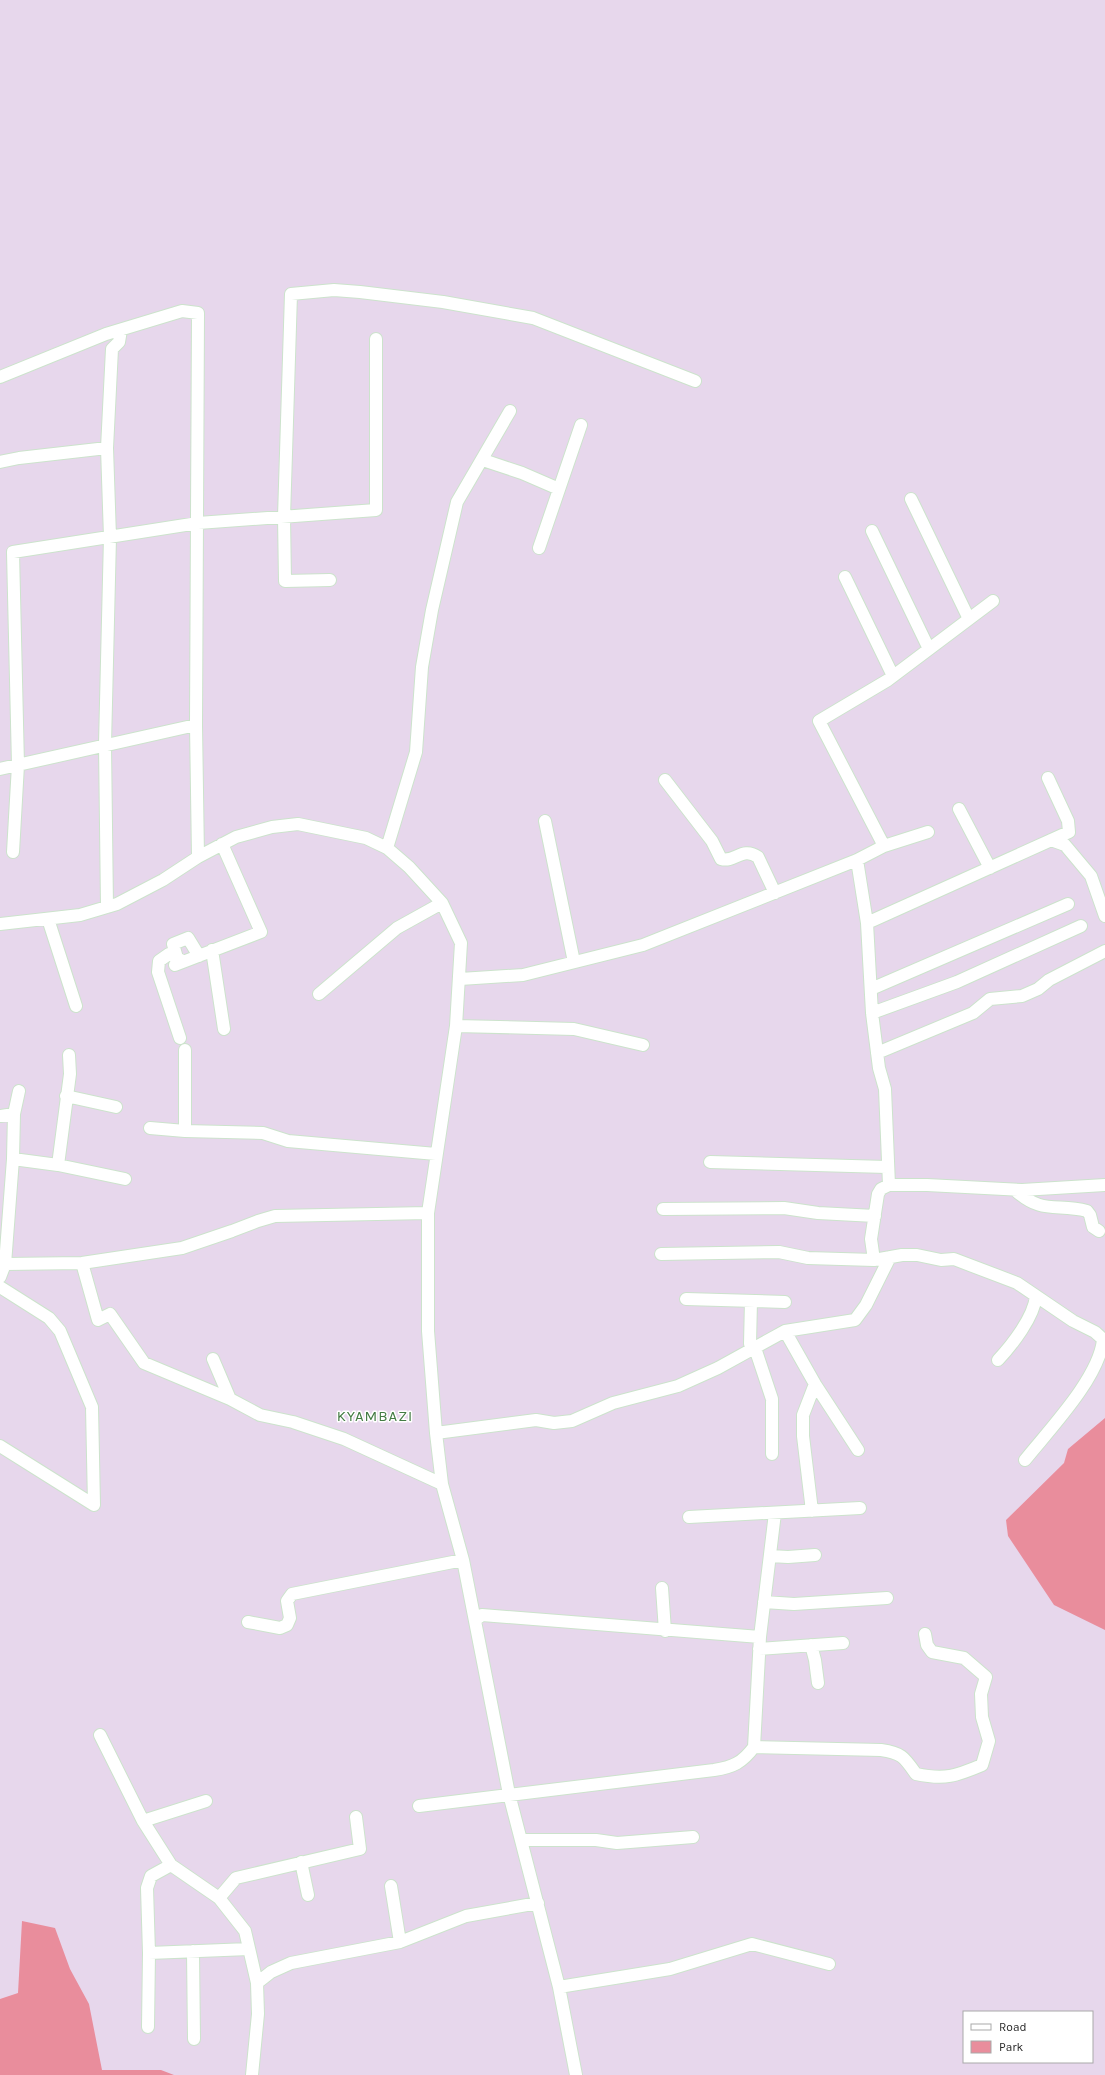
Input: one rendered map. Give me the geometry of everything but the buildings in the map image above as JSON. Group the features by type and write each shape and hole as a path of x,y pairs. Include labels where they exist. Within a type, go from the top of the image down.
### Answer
{"street":[{"path":"330,580 285,581 284,517 291,294 334,290 360,292 443,302 533,318 695,381"},
{"path":"0,377 106,334 182,312 198,313 196,725 198,857"},
{"path":"107,908 105,744 110,537 107,448 112,349 120,342 121,330"},
{"path":"13,852 18,765 13,552 198,523 376,510 376,339"},
{"path":"387,848 416,752 422,667 432,610 457,502 483,460 510,411"},
{"path":"539,548 582,425"},
{"path":"0,462 18,458 107,448"},
{"path":"483,460 522,473 559,489"},
{"path":"911,499 969,619"},
{"path":"872,532 929,649"},
{"path":"845,577 893,676"},
{"path":"884,846 819,721 893,676 994,601"},
{"path":"0,769 105,744 196,725"},
{"path":"867,923 1069,832 1068,821 1048,778"},
{"path":"665,780 712,841 721,859 725,860 748,852 758,857 775,893"},
{"path":"960,809 990,868"},
{"path":"545,821 574,962"},
{"path":"0,924 80,916 107,908 132,897 222,844 254,831 298,824 366,838 387,848 409,867 442,903 461,943 456,1026 428,1214 428,1331 436,1433 442,1484 463,1560 509,1794 559,1987 576,2075"},
{"path":"460,979 524,974 643,945 857,860 884,846 928,832"},
{"path":"1051,840 1065,845 1091,876 1105,916"},
{"path":"179,963 261,932 222,844"},
{"path":"857,860 867,923 872,1013 877,1053 885,1089 887,1167 889,1185"},
{"path":"319,994 397,928 442,903"},
{"path":"871,989 1068,904"},
{"path":"48,919 76,1006"},
{"path":"872,1013 957,982 1081,926"},
{"path":"179,963 173,944 188,938 198,956"},
{"path":"212,950 224,1029"},
{"path":"877,1053 973,1013 990,999 1022,996 1038,989 1049,980 1105,951"},
{"path":"179,963 169,954 159,961 158,972 180,1038"},
{"path":"456,1026 574,1028 643,1045"},
{"path":"185,1050 185,1132"},
{"path":"58,1165 70,1074 69,1055"},
{"path":"0,1446 94,1505 92,1407 60,1331 49,1318 0,1281 5,1264 13,1159 14,1114 19,1091"},
{"path":"66,1096 116,1107"},
{"path":"0,1116 14,1114"},
{"path":"150,1128 185,1132 263,1133 288,1141 436,1154"},
{"path":"13,1159 58,1165 125,1179"},
{"path":"710,1162 887,1167"},
{"path":"874,1260 871,1239 878,1194 881,1189 889,1185 927,1185 1015,1190 1105,1185"},
{"path":"1015,1190 1032,1204 1056,1209 1087,1212 1090,1215 1093,1227 1099,1230"},
{"path":"663,1209 784,1208 818,1214 875,1216"},
{"path":"5,1264 82,1262 182,1248 232,1231 258,1220 275,1216 428,1214"},
{"path":"661,1254 779,1252 808,1258 874,1260 909,1255 941,1260 954,1259 1017,1283 1073,1322 1095,1332 1104,1341 1092,1372 1074,1399 1025,1460"},
{"path":"436,1433 536,1420 554,1423 572,1421 613,1403 678,1386 718,1368 785,1331 855,1320 866,1306 890,1257"},
{"path":"82,1262 98,1320 110,1314 144,1363 230,1399 260,1415 293,1422 344,1439 442,1484"},
{"path":"998,1360 1010,1348 1030,1316 1036,1296"},
{"path":"686,1299 785,1302"},
{"path":"751,1301 750,1344 755,1348 772,1399 772,1454"},
{"path":"785,1331 815,1384 858,1450"},
{"path":"213,1359 230,1399"},
{"path":"812,1511 803,1436 803,1415 815,1384"},
{"path":"689,1517 860,1508"},
{"path":"419,1806 714,1770 733,1767 748,1756 754,1747 759,1643 775,1513"},
{"path":"770,1556 788,1557 815,1555"},
{"path":"248,1622 280,1628 287,1625 290,1618 287,1601 292,1594 463,1560"},
{"path":"662,1588 665,1631"},
{"path":"764,1602 794,1604 887,1598"},
{"path":"475,1620 482,1616 665,1631 759,1643 811,1645 843,1643"},
{"path":"754,1747 881,1750 896,1752 904,1756 916,1774 936,1779 961,1774 982,1765 989,1741 982,1717 981,1694 986,1677 964,1658 932,1652 927,1645 925,1634"},
{"path":"811,1645 815,1660 818,1683"},
{"path":"100,1735 143,1821 171,1865 219,1898 245,1931 257,1983 258,2014 252,2075"},
{"path":"143,1821 206,1801"},
{"path":"219,1898 236,1878 360,1849 356,1817"},
{"path":"522,1840 596,1840 617,1843 692,1837"},
{"path":"301,1862 308,1895"},
{"path":"148,2026 149,1952 147,1888 151,1876 171,1865"},
{"path":"391,1886 400,1942"},
{"path":"257,1983 270,1972 292,1963 400,1942 466,1916 538,1903"},
{"path":"559,1987 670,1969 752,1944 829,1964"},
{"path":"149,1952 249,1949"},
{"path":"193,1951 194,2039"}],"green space":[{"path":"1105,1418 1105,1630 1054,1605 1008,1536 1006,1520 1064,1463 1068,1449"},
{"path":"22,1921 55,1928 70,1969 89,2004 102,2070 161,2070 174,2075 0,2075 0,1999 18,1993"}],"district":[{"name":"KYAMBAZI","path":"375,1416"}]}
